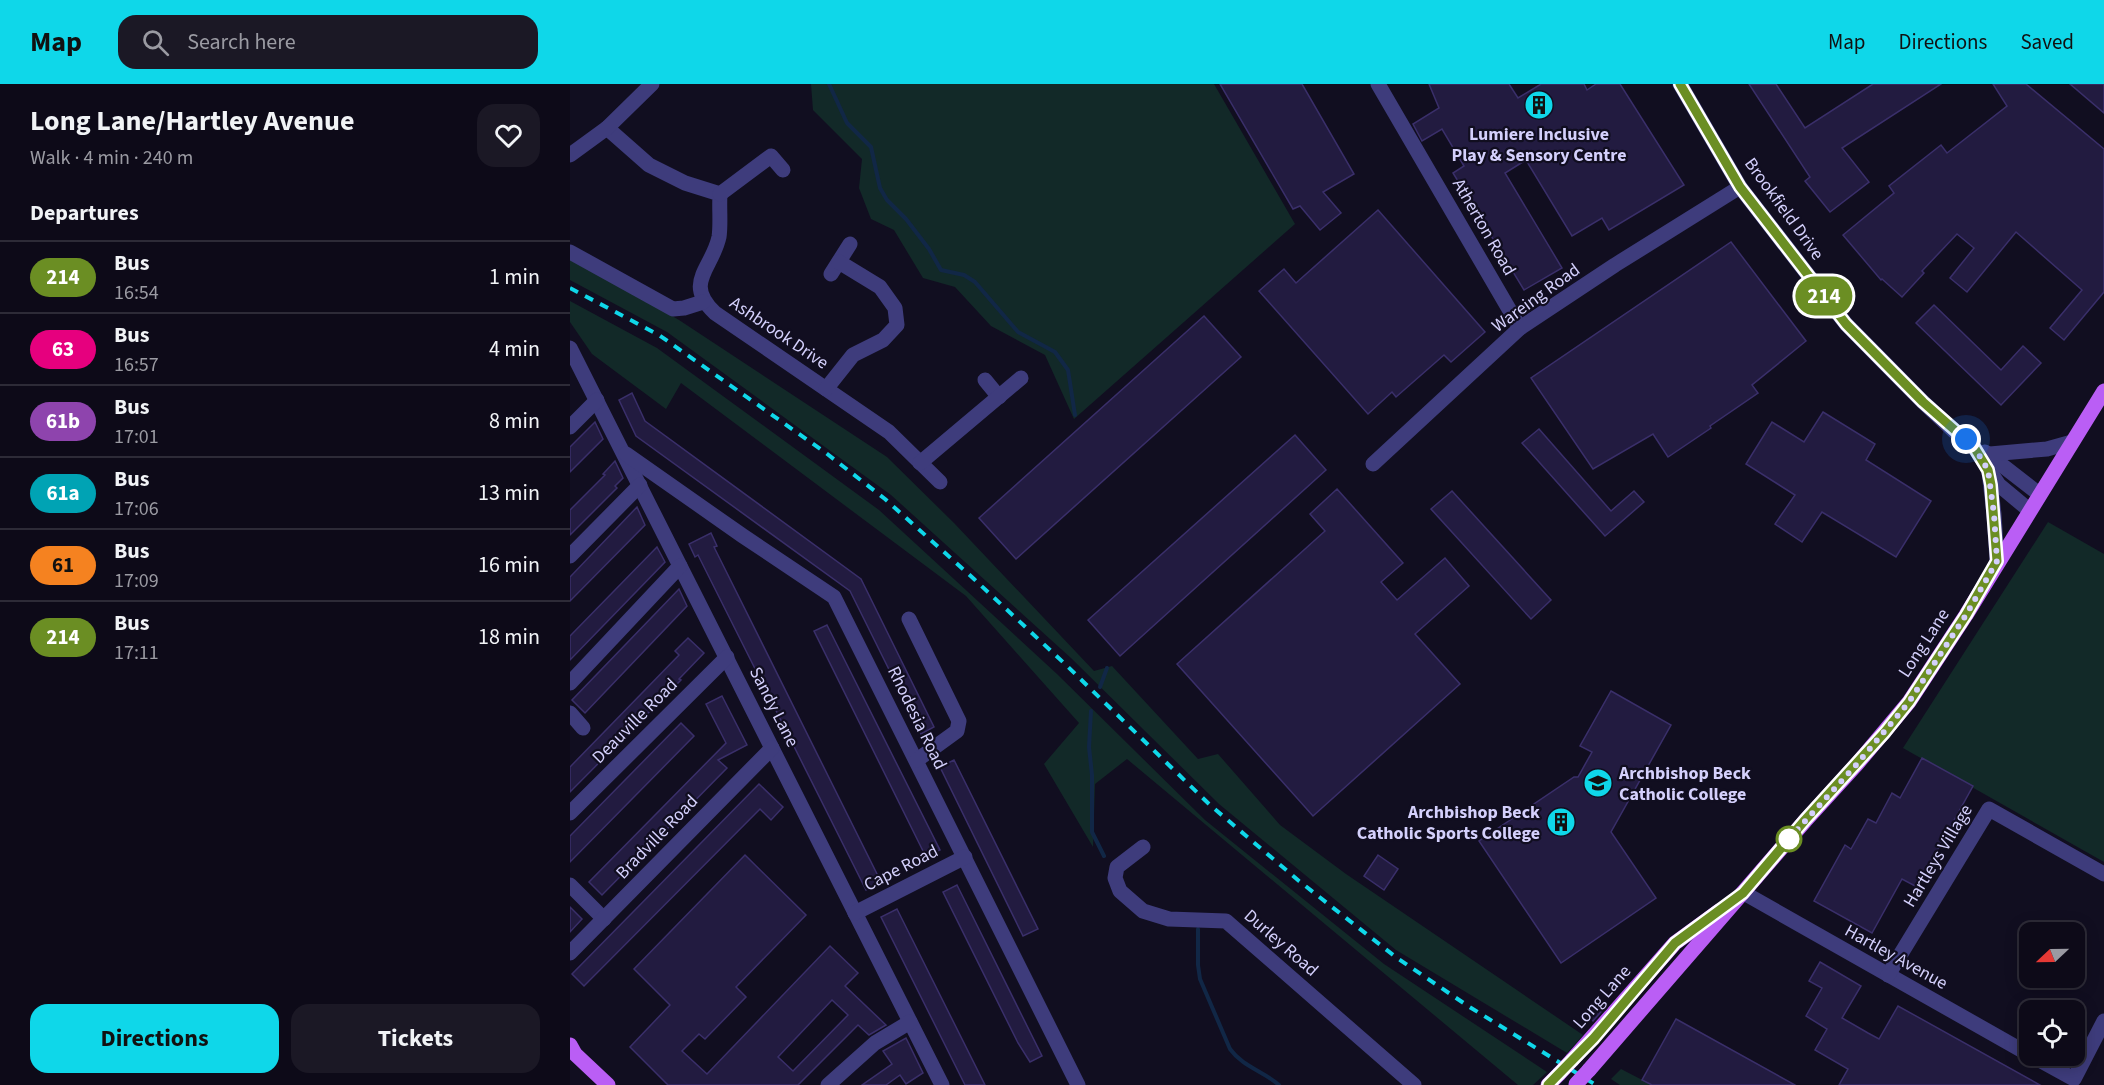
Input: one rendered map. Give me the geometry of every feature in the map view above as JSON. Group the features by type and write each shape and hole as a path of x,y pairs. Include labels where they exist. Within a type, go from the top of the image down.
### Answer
{"main road":[{"name":"Long Lane","path":"1576,1084 1909,702 1966,615 1997,561 2104,391"},
{"name":"Long Lane","path":"1548,1085 1675,943 1743,893"},
{"path":"571,1053 608,1085"}],"street":[{"path":"570,155 607,128 652,84"},
{"name":"Atherton Road","path":"1378,84 1520,328"},
{"name":"Brookfield Drive","path":"1680,84 1740,187 1846,324 1923,402 1974,447 1999,485 2029,510"},
{"path":"607,128 649,165 685,183 720,194 771,156 783,170"},
{"name":"Wareing Road","path":"1373,464 1520,328 1740,187"},
{"name":"Ashbrook Drive","path":"720,194 719,237 700,282 703,302 715,313 889,432 940,482"},
{"path":"826,389 853,356 883,340 897,325 895,308 880,287 835,268 850,244"},
{"path":"570,252 673,309 703,302"},
{"name":"Sandy Lane","path":"572,355 624,453 942,1085"},
{"path":"920,463 1021,378"},
{"path":"985,380 999,397"},
{"path":"570,427 597,400"},
{"path":"1990,454 2047,449 2072,442"},
{"name":"Brookfield Drive","path":"1974,447 1990,454 2039,494"},
{"name":"Rhodesia Road","path":"624,453 743,537 834,597 1078,1085"},
{"path":"1988,470 1997,561"},
{"path":"570,556 640,485"},
{"path":"570,683 680,566"},
{"path":"909,619 959,722 957,731 917,760"},
{"name":"Deauville Road","path":"570,813 727,657"},
{"path":"570,713 583,728"},
{"name":"Bradville Road","path":"570,953 772,748"},
{"name":"Hartleys Village","path":"1888,975 1989,809 2104,874"},
{"name":"Durley Road","path":"1143,847 1117,867 1115,878 1117,885 1127,899 1143,911 1160,918 1226,921 1414,1085"},
{"name":"Cape Road","path":"855,912 965,857"},
{"path":"570,885 604,919"},
{"name":"Hartley Avenue","path":"1743,893 2019,1048"},
{"path":"828,1085 875,1043 910,1022"},
{"name":"Hartley Avenue","path":"2085,1059 2104,1022"},
{"name":"Hartley Avenue","path":"2050,1066 2074,1080 2081,1066"}],"green space":[{"path":"811,84 1214,84 1295,224 1074,419 1045,355 991,326 955,287 923,278 894,230 871,219 859,188 862,159 813,110"},
{"path":"570,256 679,320 887,457 954,523 1094,671 1112,666 1198,759 1218,754 1280,825 1346,874 1583,1035 1567,1053 1396,950 1219,804 1071,658 891,495 667,332 570,280"},
{"path":"570,301 657,348 879,510 1057,674 1205,820 1384,964 1547,1072 1533,1085 1518,1085 1127,759 1095,784 1093,847 1044,764 1079,723 966,596 681,383 666,409 592,354 570,322"},
{"path":"2048,522 2104,554 2104,862 1903,748"},
{"path":"1621,1069 1652,1085 1620,1085 1611,1079"}],"building":[{"path":"1220,84 1302,84 1354,174 1323,192 1341,213 1320,230 1300,206 1293,209"},
{"path":"1429,84 1509,84 1518,98 1541,84 1584,84 1587,90 1596,84 1620,84 1684,185 1609,230 1602,218 1572,236 1526,160 1505,173 1562,268 1524,290 1453,173 1464,166 1442,129 1422,141 1413,124 1439,108"},
{"path":"1749,84 1776,84 1805,128 1873,84 1941,84 1842,148 1869,182 1830,212 1805,181 1810,177"},
{"path":"1993,84 2026,84 2104,149 2104,292 2064,340 2050,328 2082,290 2016,232 1967,292 1950,278 1974,248 1957,234 1922,271 1924,273 1902,297 1881,280 1843,235 1894,193 1889,186 1941,145 1947,153 2007,106"},
{"path":"2070,84 2104,84 2104,113"},
{"path":"1378,210 1485,332 1451,362 1444,355 1396,397 1392,392 1368,414 1259,291 1284,269 1296,283"},
{"path":"1731,242 1806,341 1752,385 1758,393 1668,457 1653,434 1593,469 1531,378"},
{"path":"1934,305 2001,370 2023,346 2041,363 2001,405 1916,323"},
{"path":"1204,316 1241,357 1016,559 979,518"},
{"path":"632,393 645,421 861,579 934,727 921,734 850,591 636,436 619,400"},
{"path":"1823,412 1875,444 1866,460 1931,501 1896,557 1822,512 1802,542 1775,524 1795,495 1746,464 1772,422 1804,442"},
{"path":"595,422 603,439 570,472 570,447"},
{"path":"1539,429 1611,511 1634,491 1644,502 1605,536 1522,443"},
{"path":"1295,435 1326,470 1120,656 1088,620"},
{"path":"615,461 623,478 615,486 617,488 570,535 570,510 605,475 603,474"},
{"path":"1337,489 1403,563 1381,582 1397,600 1445,558 1469,586 1415,634 1460,684 1313,816 1177,664 1325,531 1310,514"},
{"path":"1452,491 1551,600 1531,619 1431,509"},
{"path":"637,507 645,525 570,601 570,577"},
{"path":"711,533 717,546 714,547 881,882 866,890 698,555 695,557 689,544"},
{"path":"657,547 665,562 570,660 570,636"},
{"path":"679,589 687,606 585,713 572,700"},
{"path":"827,625 940,850 926,857 814,631"},
{"path":"688,638 704,653 679,679 681,680 570,792 570,767 679,655 675,651"},
{"name":"Archbishop Beck Catholic Sports College","path":"1611,691 1671,725 1611,832 1656,898 1561,963 1479,841 1574,777 1578,777 1592,752 1580,746"},
{"path":"722,696 747,745 718,760 727,768 602,895 589,882 726,743 706,704"},
{"path":"681,723 694,736 570,862 570,836"},
{"path":"1922,758 1973,786 1917,887 1902,879 1872,933 1814,901 1845,845 1851,849 1868,819 1876,823 1892,793 1900,798"},
{"path":"954,760 1038,929 1023,936 940,767"},
{"path":"759,784 783,807 771,820 760,809 584,986 572,974"},
{"path":"745,855 806,915 736,987 746,997 705,1039 699,1034 682,1051 707,1074 830,946 858,973 845,986 886,1025 869,1035 858,1025 798,1085 668,1085 630,1047 670,1005 634,969","holes":["832,1000 848,1015 793,1071 778,1057"]},
{"path":"1378,855 1398,869 1384,890 1364,876"},
{"path":"957,885 1042,1056 1030,1062 1018,1043 943,892"},
{"path":"570,907 582,919 570,932"},
{"path":"897,909 985,1085 965,1085 881,917"},
{"path":"1820,962 1861,986 1842,1018 1868,1033 1879,1039 1898,1006 2040,1085 1839,1085 1848,1069 1815,1050 1827,1029 1806,1016 1822,988 1809,981"},
{"path":"1600,1000 1607,1005 1593,1021 1587,1016"},
{"path":"1676,1019 1795,1085 1652,1085 1642,1080"},
{"path":"906,1038 923,1073 906,1084 900,1075 886,1085 862,1085 892,1064 883,1051"}],"waterway":[{"path":"829,84 847,123 871,147 880,188 887,200 906,219 929,249 941,270 964,275 975,282 1018,332 1055,352 1068,370 1075,415"},
{"path":"1100,687 1107,668"},
{"path":"1091,711 1089,747 1092,775 1092,832 1104,856"},
{"path":"1198,929 1200,979 1230,1049 1247,1065 1279,1085"}],"railway":[{"path":"570,288 659,335 826,453 885,499 974,579 1210,805 1299,881 1397,958 1468,1006 1596,1085"}],"bus line":[{"name":"214","path":"1548,1085 1594,1038 1675,943 1743,893 1885,732 1909,702 1966,615 1997,561 1988,470 1974,447 1923,402 1846,324 1740,187 1680,84"}],"place":[{"name":"Lumiere Inclusive Play & Sensory Centre","path":"1539,105"},
{"name":"Archbishop Beck Catholic College","path":"1598,783"},
{"name":"Archbishop Beck Catholic Sports College","path":"1561,822"}],"route":[{"path":"1789,839 1786,842 1857,764 1909,702 1966,615 1997,561 1988,470 1974,447 1966,439"}]}
